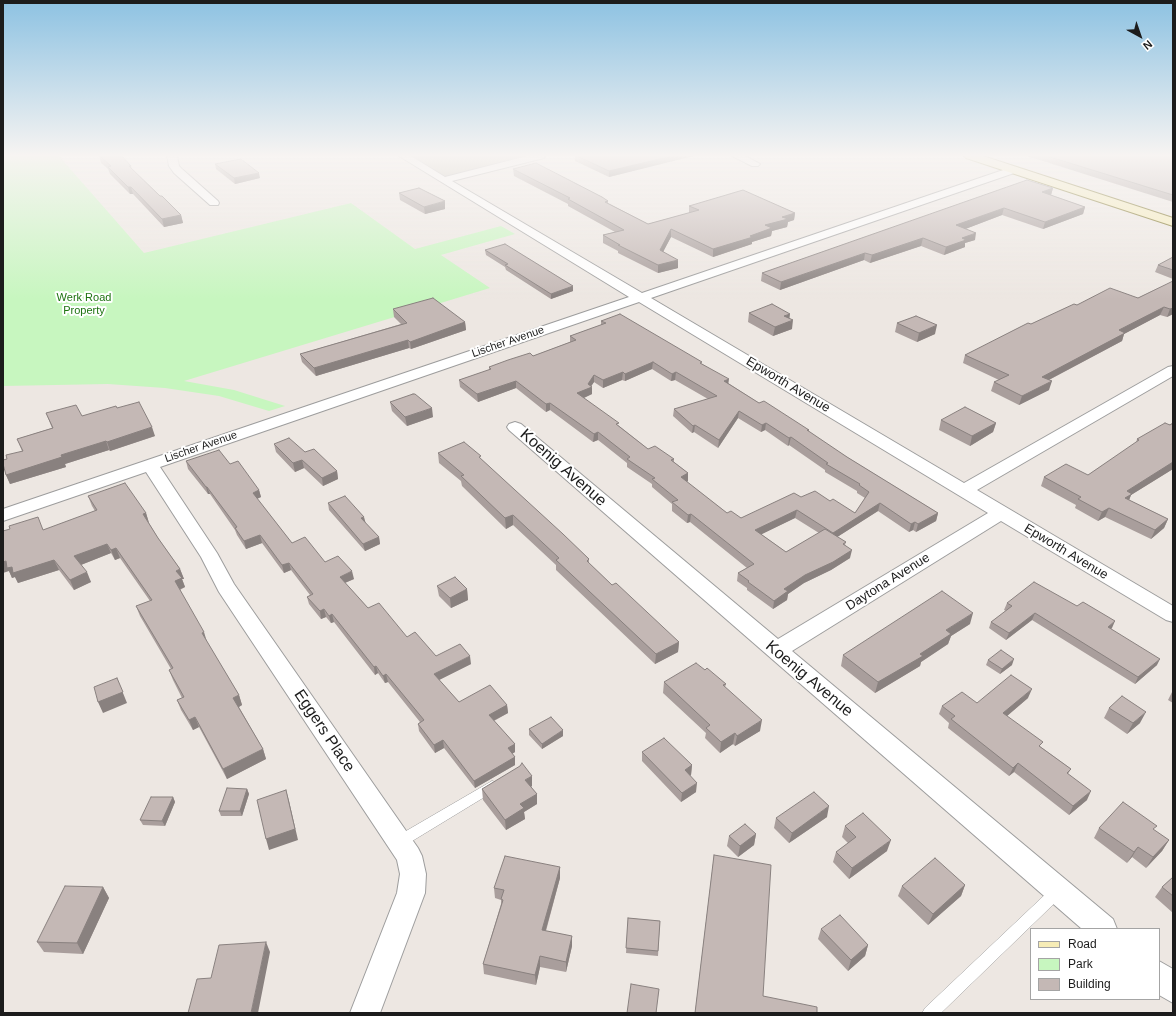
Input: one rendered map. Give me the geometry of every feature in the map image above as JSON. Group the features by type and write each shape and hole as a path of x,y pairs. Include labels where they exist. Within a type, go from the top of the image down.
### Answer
{"street":[{"name":"Epworth Avenue","path":"483,203 1173,615"},
{"name":"Lischer Avenue","path":"3,515 350,395 641,298 916,203"},
{"path":"1116,203 1173,222"},
{"path":"964,490 1173,370"},
{"name":"Koenig Avenue","path":"515,427 775,651 1102,928"},
{"name":"Eggers Place","path":"150,465 210,557 226,587 409,856 413,874 411,893 365,1013"},
{"name":"Daytona Avenue","path":"775,651 1000,513"},
{"path":"1160,977 1173,988"}],"lane":[{"path":"399,842 503,779"},
{"path":"930,1013 1058,891"}],"green space":[{"name":"Werk Road Property","path":"3,203 101,203 144,253 349,203 352,203 415,249 501,226 515,234 441,255 490,288 184,381 234,390 285,406 269,411 219,396 165,388 108,384 3,386"}],"building":[{"path":"147,203 169,203 181,215 162,219"},
{"path":"418,203 437,203 424,207"},
{"path":"576,203 608,203 648,224 699,210 689,206 698,203 773,203 795,213 782,217 788,219 765,225 772,228 750,236 753,237 713,249 671,229 660,250 678,260 658,265 618,245 620,245 603,235 624,230"},
{"path":"960,203 1075,203 1085,207 1045,222 1004,208 956,225 976,233 962,238 966,240 946,247 923,238 872,255 865,253 781,282 762,273"},
{"path":"505,244 573,286 551,294 505,265 508,264 485,250"},
{"path":"1173,257 1173,270 1158,265"},
{"path":"1173,281 1173,308 1170,309 1164,307 1119,330 1125,333 1042,377 1052,381 1022,396 994,382 1009,375 965,355 1028,323 1031,324 1074,304 1077,305 1110,288 1138,298"},
{"path":"433,298 465,322 410,342 408,340 314,368 300,354 407,323 393,309"},
{"path":"772,304 790,314 784,316 793,320 775,327 749,313"},
{"path":"620,314 702,362 700,363 729,379 724,381 759,403 764,401 847,457 938,513 918,524 915,522 911,524 880,503 833,533 797,510 755,530 786,552 825,529 846,542 843,544 852,550 833,562 805,575 784,589 788,591 774,601 738,573 754,564 691,514 688,515 672,502 678,500 652,479 655,478 627,459 630,457 598,432 594,434 550,403 546,404 516,381 477,394 459,380 491,369 489,367 508,360 530,353 533,356 576,340 570,336 606,323 601,321","holes":["653,362 672,374 676,372 717,396 674,409 693,426 695,425 719,440 739,411 762,425 766,423 789,438 791,437 828,463 826,464 860,484 859,485 869,492 855,513 833,499 830,501 815,491 801,497 794,493 741,518 731,511 727,513 681,477 688,473 671,460 674,459 655,446 648,449 616,424 619,423 577,393 592,387 588,384 594,375 603,380 623,372 625,374"]},
{"path":"916,316 937,325 919,333 897,323"},
{"path":"413,394 432,408 405,417 390,402"},
{"path":"139,402 152,427 61,455 62,457 6,475 3,460 7,459 6,455 23,451 17,439 53,428 46,413 76,405 82,416 116,406 117,408"},
{"path":"965,407 996,423 972,436 941,420"},
{"path":"1165,423 1170,425 1173,423 1173,462 1127,491 1132,494 1125,498 1168,519 1155,530 1109,508 1102,512 1078,499 1081,497 1044,477 1066,464 1088,475 1139,440 1137,439"},
{"path":"289,438 305,452 314,449 337,471 322,478 302,460 293,463 274,444"},
{"path":"464,442 481,456 479,457 589,559 587,561 612,585 616,583 679,642 656,654 556,560 559,558 513,515 505,518 461,476 464,475 438,453"},
{"path":"219,450 230,464 238,461 259,490 253,493 292,543 305,537 325,562 338,556 352,571 340,577 368,608 379,603 407,637 415,632 436,656 460,644 470,656 434,674 459,702 490,685 507,705 489,715 515,744 508,748 515,757 474,781 443,740 434,745 418,724 424,720 386,674 383,676 376,666 374,667 332,614 329,616 324,609 320,611 307,597 313,594 289,563 282,565 260,535 244,541 235,528 237,527 186,461"},
{"path":"125,483 146,513 143,514 158,538 180,569 176,571 182,578 175,581 204,632 202,633 239,695 233,698 263,749 223,769 195,717 189,720 177,700 184,697 169,670 173,668 136,606 152,600 116,548 111,550 107,544 74,556 87,572 70,580 54,560 13,573 12,567 7,568 6,561 3,562 3,531 10,529 9,526 38,517 43,530 97,510 88,496"},
{"path":"345,496 364,517 361,518 379,537 363,544 328,503"},
{"path":"455,577 467,589 450,598 437,586"},
{"path":"1034,582 1077,606 1083,602 1115,621 1108,627 1160,659 1138,677 1035,613 1009,633 991,622 1012,606 1007,603"},
{"path":"942,591 973,613 946,630 951,634 920,654 923,656 878,682 843,655"},
{"path":"1001,650 1014,659 1002,669 988,660"},
{"path":"696,663 705,670 707,668 726,684 723,685 762,720 737,736 735,733 721,742 706,728 710,725 664,682"},
{"path":"1011,675 1032,689 1003,713 1043,742 1039,746 1071,769 1067,773 1091,791 1073,806 1018,763 1013,768 951,719 955,716 942,706 962,692 977,703"},
{"path":"117,678 123,692 98,702 94,687"},
{"path":"1122,696 1146,712 1133,723 1109,708"},
{"path":"551,717 563,730 542,744 529,729"},
{"path":"664,738 692,765 685,770 697,783 682,793 642,752"},
{"path":"522,763 532,776 525,780 537,794 520,804 524,808 505,820 482,789 520,766"},
{"path":"227,788 247,789 240,811 219,811"},
{"path":"286,790 295,829 266,839 257,800"},
{"path":"814,792 829,806 792,833 776,818"},
{"path":"151,797 173,797 162,821 140,820"},
{"path":"1123,802 1157,826 1153,829 1169,840 1153,857 1138,847 1134,852 1099,828"},
{"path":"863,813 891,840 852,868 836,852 856,837 845,826"},
{"path":"745,824 756,834 740,846 729,836"},
{"path":"714,855 771,865 763,996 817,1007 817,1013 695,1013"},
{"path":"505,856 560,867 542,930 572,936 566,962 540,956 535,975 483,964 503,900 501,899 504,890 494,888"},
{"path":"935,858 965,885 933,914 902,886"},
{"path":"1173,877 1173,896 1162,887"},
{"path":"65,886 103,887 77,943 37,942"},
{"path":"840,915 868,945 851,960 821,929"},
{"path":"628,918 660,921 658,951 626,948"},
{"path":"266,942 251,1013 188,1013 197,979 211,978 219,945"},
{"path":"631,984 659,989 656,1013 627,1013"}]}
